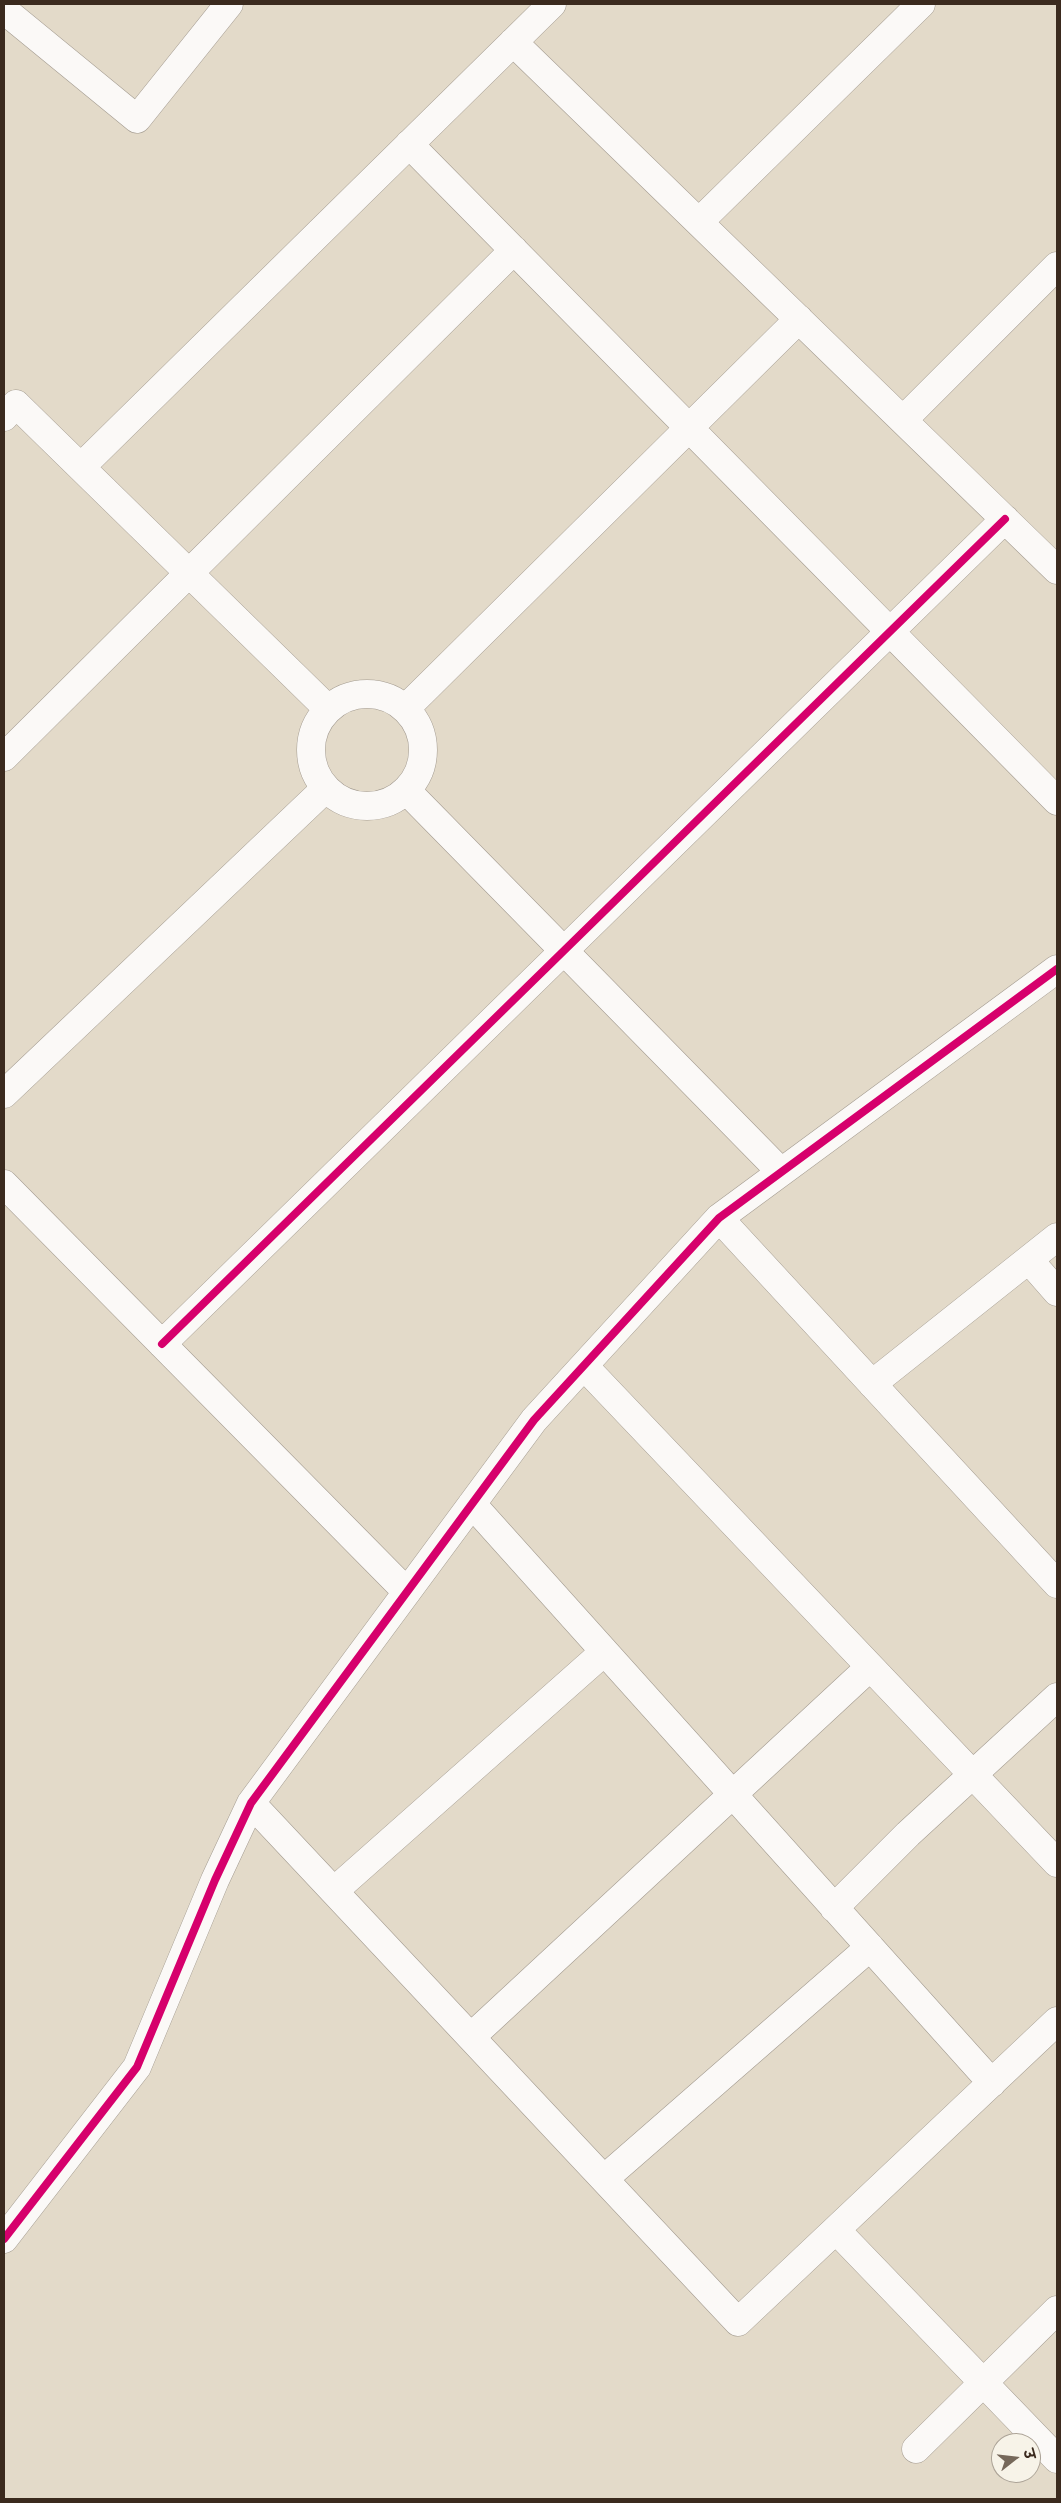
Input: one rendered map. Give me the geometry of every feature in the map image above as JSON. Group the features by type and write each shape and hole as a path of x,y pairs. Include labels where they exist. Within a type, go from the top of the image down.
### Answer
{"street":[{"path":"4,10 137,119 230,4"},
{"path":"81,467 552,4"},
{"path":"699,222 921,4"},
{"path":"513,42 1057,570"},
{"path":"409,144 1057,801"},
{"path":"4,757 514,250"},
{"path":"903,420 1057,266"},
{"path":"406,708 799,319"},
{"path":"4,417 16,404 328,709"},
{"path":"162,1344 1005,519"},
{"path":"371,693 390,698 406,708 417,723 422,740 423,759 417,776 406,790 392,801 374,806 357,806 340,800 326,788 315,772 310,753 312,734 321,716 334,703 352,695 371,693"},
{"path":"4,1094 326,788"},
{"path":"406,790 781,1172"},
{"path":"4,2239 137,2067 214,1880 251,1804 534,1420 719,1218 1057,969"},
{"path":"4,1184 407,1592"},
{"path":"719,1218 1057,1584"},
{"path":"872,1384 1057,1237"},
{"path":"1029,1260 1057,1292"},
{"path":"584,1366 1057,1863"},
{"path":"472,1504 992,2083"},
{"path":"334,1891 604,1652"},
{"path":"470,2037 870,1667"},
{"path":"834,1908 908,1834 1057,1697"},
{"path":"251,1804 738,2322 1057,2021"},
{"path":"604,2179 870,1947"},
{"path":"836,2230 1057,2458"},
{"path":"916,2449 985,2382 1053,2323"}],"cycle path":[{"path":"162,1344 1005,519"},
{"path":"4,2239 137,2067 215,1880 251,1803 534,1420 719,1218 1057,969"}]}
